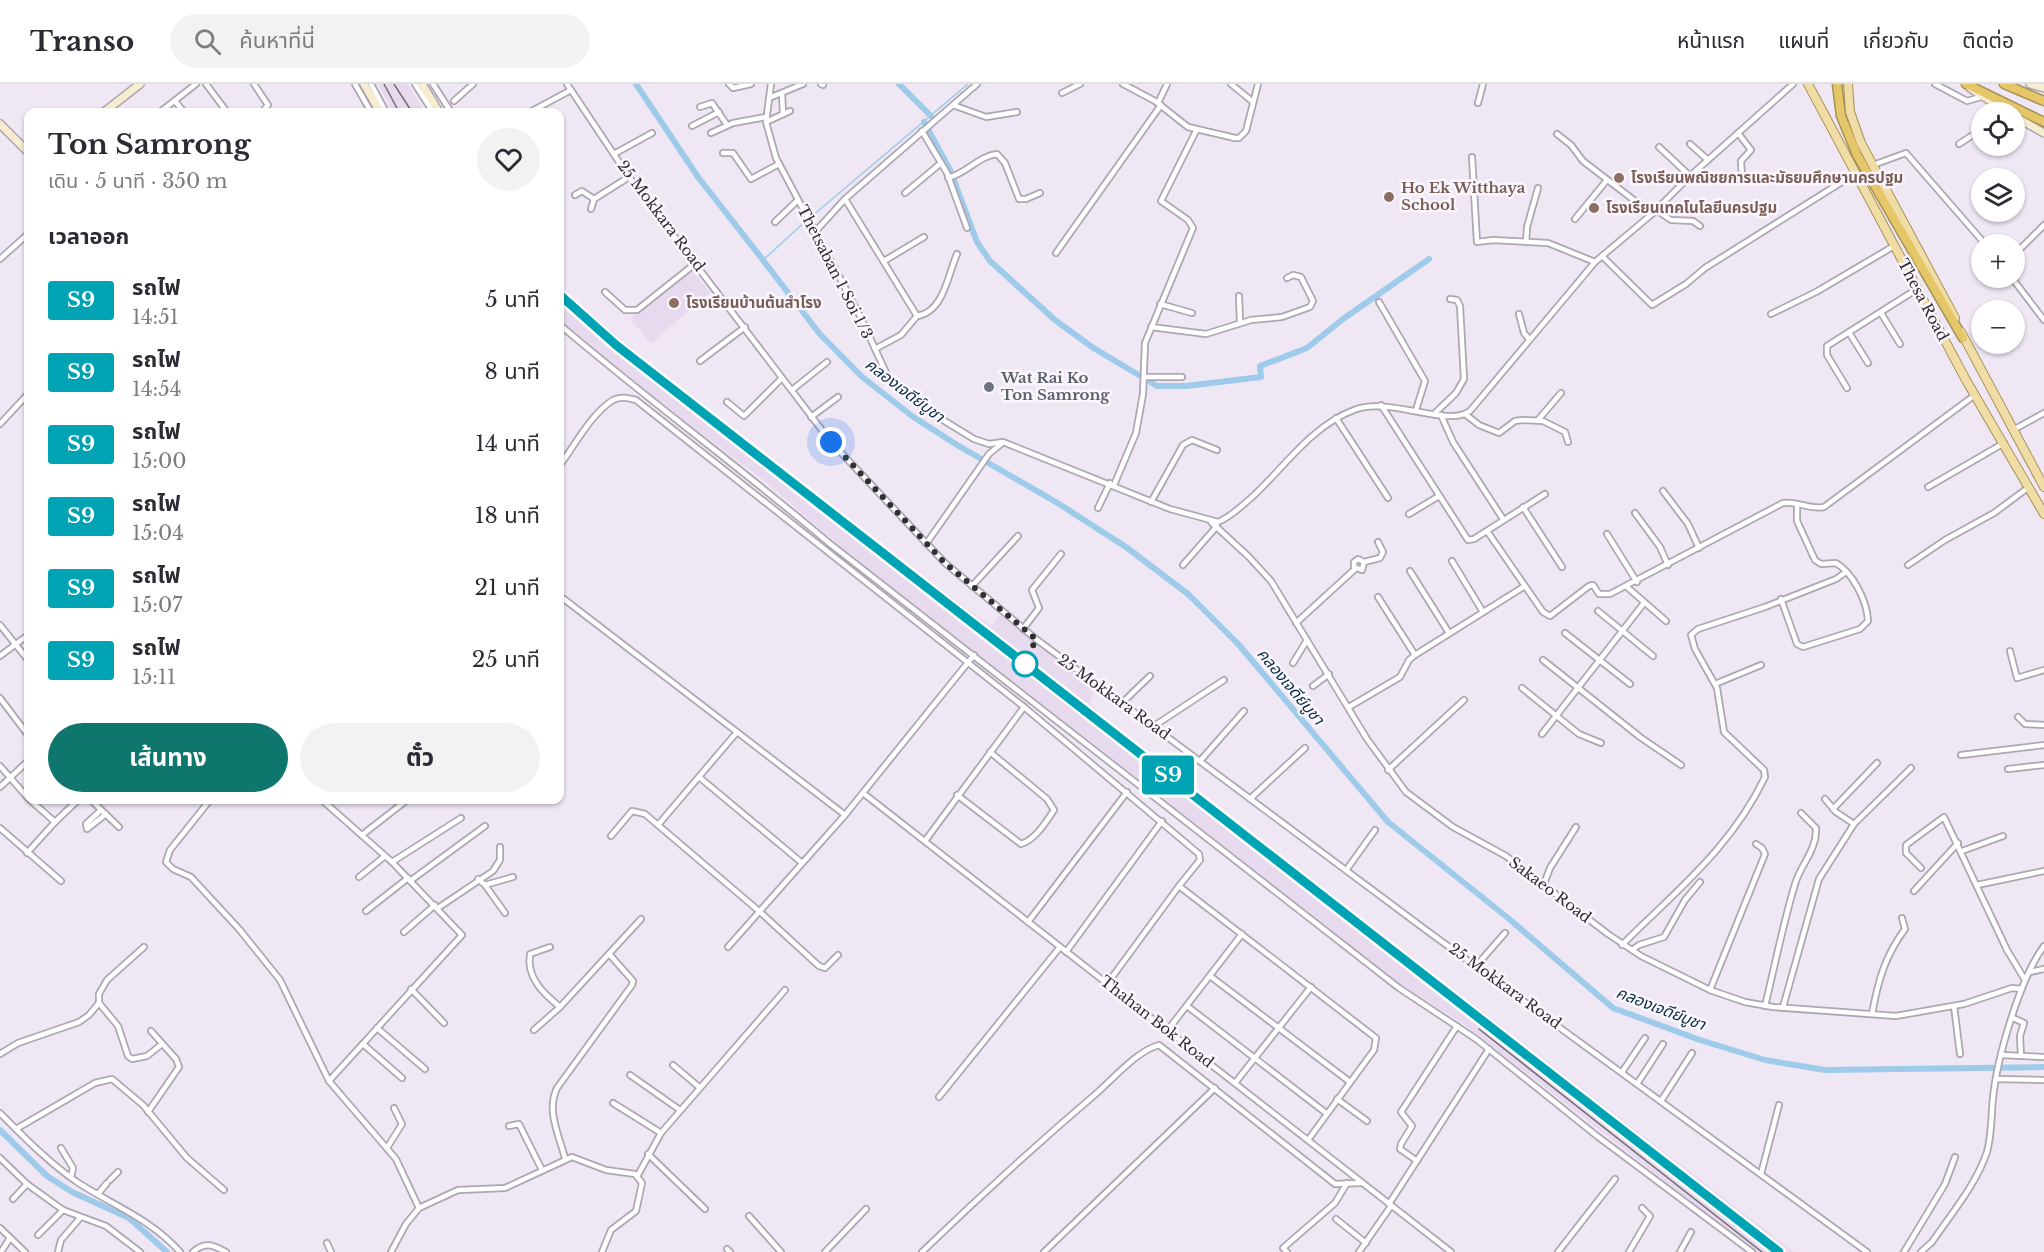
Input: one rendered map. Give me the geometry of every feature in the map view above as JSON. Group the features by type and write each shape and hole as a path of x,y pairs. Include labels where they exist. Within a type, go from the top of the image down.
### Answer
{"highway":[{"path":"1837,84 1840,116 1861,163 1963,338"},
{"path":"1966,84 2044,122"},
{"path":"2004,84 2044,101"}],"main road":[{"name":"Thesa Road","path":"1848,84 1848,102 1853,121 1873,165 1947,300 1963,338 2044,489"},
{"name":"Thesa Road","path":"1810,86 1917,289 2044,514"},
{"path":"2012,456 2024,450"},
{"path":"2035,497 2044,489"}],"street":[{"path":"109,108 140,84"},
{"path":"166,108 196,84"},
{"path":"206,84 224,108"},
{"path":"254,84 268,105 265,108"},
{"path":"355,84 370,108"},
{"path":"364,84 378,108"},
{"path":"371,84 384,108"},
{"path":"415,84 430,108"},
{"path":"422,84 437,108"},
{"path":"433,84 448,108"},
{"path":"454,101 473,84"},
{"name":"25 Mokkara Road","path":"567,84 629,177 811,417 844,457 926,544 972,586 1023,629 1122,703 1476,966 1868,1252"},
{"path":"729,84 733,88 751,84"},
{"name":"Thetsaban 1 Soi 1/3","path":"771,84 766,120 779,164 860,316 888,377 906,395 957,429 989,444 1003,442"},
{"path":"769,98 803,84"},
{"path":"814,229 845,199 977,84"},
{"path":"1062,93 1080,84"},
{"path":"1123,84 1159,104 1196,131 1239,138 1246,131 1258,84"},
{"path":"1056,253 1159,104 1167,84"},
{"path":"1231,84 1253,102"},
{"path":"1478,104 1483,84"},
{"path":"1465,414 1595,262 1654,212 1690,176 1793,84"},
{"path":"1935,84 1967,101 1981,97"},
{"path":"1966,84 1989,102"},
{"path":"2030,84 2044,88"},
{"path":"537,108 571,90"},
{"path":"782,93 783,114"},
{"path":"176,101 181,108"},
{"path":"700,107 712,103 727,125"},
{"path":"953,105 986,117 1017,112"},
{"path":"711,133 727,125 766,120 790,111"},
{"path":"692,126 720,112"},
{"path":"2025,122 2044,133"},
{"path":"0,124 24,148"},
{"path":"925,129 941,163 951,177 967,228"},
{"path":"1098,508 1136,433 1144,378 1145,343 1193,228 1188,220 1164,204 1161,198 1196,131"},
{"path":"614,154 652,133"},
{"path":"1738,133 1751,150 1741,161 1742,177"},
{"path":"1557,134 1571,146 1582,161 1654,212 1671,220 1693,221 1700,226"},
{"path":"1959,144 1971,136"},
{"path":"1690,144 1708,160"},
{"path":"1659,147 1690,176"},
{"path":"723,153 733,153 751,179 779,164"},
{"path":"1873,165 1902,153 1909,155 1976,234"},
{"path":"951,177 964,173 986,157 997,154 1005,163 1019,199 1023,200 1040,194"},
{"path":"1472,157 1477,242 1548,243 1595,262"},
{"path":"905,193 941,163"},
{"path":"1602,256 1652,305 1686,284 1705,268 1856,173"},
{"path":"591,209 594,199 629,177"},
{"path":"1575,219 1607,180"},
{"path":"1526,242 1527,227 1538,188"},
{"path":"575,195 582,191 594,199"},
{"path":"845,199 917,316"},
{"path":"775,222 798,200"},
{"path":"2025,244 2044,225"},
{"path":"884,261 924,237"},
{"path":"0,259 24,238"},
{"path":"1771,315 1816,292 1894,246"},
{"path":"875,349 901,335 917,316 927,314 937,303 947,284 957,254"},
{"path":"605,292 626,310 637,310 696,263"},
{"path":"1151,327 1198,334 1240,323 1282,317 1311,305 1312,297 1301,277 1293,275 1287,278"},
{"path":"2020,288 2044,320"},
{"path":"1847,388 1825,351 1827,346 1850,334 1917,289"},
{"path":"1239,296 1240,323"},
{"path":"1434,414 1456,393 1464,379 1460,306 1457,300 1450,299"},
{"path":"1380,302 1425,381 1416,410"},
{"path":"1160,304 1192,313"},
{"path":"1881,313 1900,344"},
{"path":"1519,314 1524,333 1529,339"},
{"path":"700,361 745,327"},
{"path":"564,328 625,380 768,491 838,550 1399,988 1489,1049 1597,1136 1752,1252"},
{"path":"1850,334 1868,363"},
{"path":"792,390 827,362"},
{"path":"1144,378 1182,377"},
{"path":"727,402 744,416 782,378"},
{"path":"1538,420 1561,393"},
{"path":"1486,531 1548,617 1589,586 1593,585 1603,595 1627,587 1783,503 1814,508 1824,507 1975,395"},
{"path":"564,460 610,404 625,397 636,400 1024,707 1162,821 1200,857 1107,984"},
{"path":"811,417 838,397"},
{"path":"0,424 24,398"},
{"path":"1211,522 1218,522 1232,515 1303,444 1336,418 1368,405 1441,415 1465,414 1479,425 1499,433 1515,421 1538,420 1565,432 1568,442"},
{"path":"1381,405 1468,540 1474,539 1545,494"},
{"path":"2013,430 2044,412"},
{"path":"1441,415 1453,442 1503,519"},
{"path":"1336,418 1388,498"},
{"path":"1150,502 1183,445 1192,440 1202,442 1217,450"},
{"path":"926,544 989,454 1003,442"},
{"name":"Sakaeo Road","path":"1003,442 1062,467 1112,484 1150,502 1217,526 1264,572 1388,770 1406,792 1444,820 1506,856 1622,945 1670,973 1710,990 1745,1002 1766,1006 1905,1016 1954,1006 2012,988 2022,989"},
{"path":"1928,487 2004,443"},
{"path":"1908,565 1945,540 1994,513 2029,487"},
{"path":"1663,490 1688,524 1699,548"},
{"path":"1409,514 1439,496"},
{"path":"1781,599 1800,646 1807,647 1860,629 1867,624 1867,612 1859,591 1846,572 1838,563 1821,564 1815,560 1797,521 1797,504"},
{"path":"1523,507 1562,567"},
{"path":"1635,513 1660,547 1668,565"},
{"path":"1183,565 1217,526"},
{"path":"1607,534 1636,582"},
{"path":"972,586 1018,536"},
{"path":"1296,623 1355,569 1362,570 1364,562 1381,557 1383,552 1378,542"},
{"path":"1023,629 1039,608 1032,590 1061,554"},
{"path":"1452,561 1483,612"},
{"path":"1410,571 1449,633"},
{"path":"1622,945 1694,877 1738,824 1766,777 1764,770 1724,732 1719,712 1720,695 1692,642 1693,632 1765,607 1836,579 1846,572"},
{"path":"1349,707 1400,677 1409,660 1415,655 1525,586"},
{"path":"1627,587 1666,621"},
{"path":"1378,597 1415,655"},
{"path":"564,599 844,815"},
{"path":"1542,734 1644,603"},
{"path":"1598,611 1653,656"},
{"path":"0,625 24,655"},
{"path":"1565,633 1630,684"},
{"path":"0,656 24,638"},
{"path":"1293,663 1307,640"},
{"path":"2010,651 2017,678 2044,670"},
{"path":"728,947 864,793 974,655"},
{"path":"1543,660 1640,737 1681,765"},
{"path":"1715,684 1761,665"},
{"path":"1314,686 1329,674"},
{"path":"1122,703 1150,676"},
{"path":"1154,726 1224,680"},
{"path":"1522,688 1586,739 1600,743"},
{"path":"0,698 24,730"},
{"path":"1388,770 1464,700"},
{"path":"925,841 1024,707"},
{"path":"1200,760 1244,711"},
{"path":"2018,717 2025,724 2044,725"},
{"path":"658,825 737,732"},
{"path":"1961,755 2044,745"},
{"path":"1251,798 1305,748"},
{"path":"957,795 1021,844 1033,838 1053,810 1047,799 990,752"},
{"path":"0,787 24,764"},
{"path":"1833,808 1877,764"},
{"path":"2008,769 2044,765"},
{"path":"0,766 24,794"},
{"path":"1783,1007 1815,888 1854,824 1911,768"},
{"path":"699,777 801,862"},
{"path":"1028,922 1127,792"},
{"name":"Thahan Bok Road","path":"864,793 1451,1252"},
{"path":"1825,799 1854,824"},
{"path":"35,804 55,822"},
{"path":"27,853 74,804"},
{"path":"95,804 119,827"},
{"path":"207,804 170,850 166,862 179,873 191,877 239,929 280,980 329,1081 400,1166 419,1208"},
{"path":"326,804 392,862 462,935 329,1081"},
{"path":"362,836 402,804"},
{"path":"101,810 87,824 87,829 106,814"},
{"path":"611,836 632,811 645,814 759,911 819,966 825,968 838,955"},
{"path":"1766,1006 1779,942 1796,880 1816,840 1816,828 1801,813"},
{"path":"1921,868 1906,853 1906,845 1941,817 1948,819 2007,950 2025,980"},
{"path":"392,862 461,818"},
{"path":"1066,952 1162,821"},
{"path":"366,911 485,826"},
{"path":"1544,884 1555,859 1576,827"},
{"path":"0,828 61,881"},
{"path":"1347,869 1375,830"},
{"path":"1962,851 2003,836"},
{"path":"1914,891 1958,843"},
{"path":"1710,990 1764,854 1762,848 1755,844"},
{"path":"404,932 497,866 500,847"},
{"path":"359,877 385,856"},
{"path":"1977,885 2044,871"},
{"path":"485,885 513,877"},
{"path":"478,879 505,913"},
{"path":"1632,950 1639,945 1664,937 1685,900 1700,882"},
{"path":"1179,886 1376,1038 1374,1050 1308,1140"},
{"path":"1872,1014 1882,968 1905,929 1902,918"},
{"path":"534,1030 560,1007 641,919"},
{"path":"1476,966 1505,933"},
{"path":"1167,1030 1242,934"},
{"path":"1921,1252 1932,1242 1983,1164 1990,1137 2001,1057 2025,980 2044,946"},
{"path":"0,1054 18,1043 78,1022 89,1015 99,1003 102,987 144,947"},
{"path":"550,947 530,954 530,961 538,989 560,1007"},
{"path":"939,1097 1060,947"},
{"path":"565,1158 551,1110 551,1100 556,1088 633,981 610,955"},
{"path":"2030,972 2044,969"},
{"path":"1210,976 1350,1082"},
{"path":"1235,1083 1311,987"},
{"path":"411,989 444,1023"},
{"path":"638,1175 661,1133 785,990"},
{"path":"99,1003 114,1018 128,1056 132,1059 147,1056 162,1044"},
{"path":"1187,1006 1326,1113"},
{"path":"1954,1006 1960,1054"},
{"path":"2013,1018 2024,1023 2020,1036 2021,1056"},
{"path":"1417,1161 1400,1146 1412,1126 1401,1112 1457,1026"},
{"path":"377,1028 426,1069"},
{"path":"148,1113 179,1067 150,1031"},
{"path":"1622,1072 1644,1038"},
{"path":"363,1044 402,1078"},
{"path":"1637,1083 1663,1044"},
{"path":"922,1252 1030,1150 1152,1047 1159,1045 1166,1048 1335,1184 1361,1183"},
{"path":"1359,1252 1489,1049"},
{"path":"1661,1101 1692,1053"},
{"path":"2001,1057 2044,1057"},
{"path":"672,1065 699,1087"},
{"path":"630,1075 680,1110"},
{"path":"1997,1077 2044,1080"},
{"path":"16,1129 105,1079 118,1081 187,1158 225,1190"},
{"path":"1044,1252 1215,1088"},
{"path":"1337,1099 1367,1121"},
{"path":"613,1103 661,1133"},
{"path":"1761,1174 1779,1105"},
{"path":"387,1148 402,1124 394,1108"},
{"path":"0,1113 71,1177 135,1214 167,1238 180,1252"},
{"path":"509,1126 519,1124 542,1170"},
{"path":"61,1148 73,1168 71,1177"},
{"path":"648,1154 705,1209"},
{"path":"391,1252 406,1224 419,1208 458,1190 499,1190 565,1158 574,1157 606,1170 638,1175"},
{"path":"1904,1252 1945,1184 1955,1157"},
{"path":"0,1158 27,1184 63,1210 106,1226 136,1251"},
{"path":"98,1194 118,1172"},
{"path":"602,1252 611,1230 636,1211 642,1183 638,1175"},
{"path":"1558,1252 1615,1179"},
{"path":"13,1199 27,1184"},
{"path":"1278,1252 1285,1250 1335,1203 1347,1184"},
{"path":"1629,1252 1650,1216 1642,1208"},
{"path":"825,1252 866,1209"},
{"path":"38,1235 63,1210"},
{"path":"749,1216 781,1252"},
{"path":"58,1252 61,1240 80,1218"},
{"path":"1336,1219 1366,1243"},
{"path":"0,1227 25,1252"},
{"path":"1680,1252 1691,1232"},
{"path":"1,1252 10,1238"},
{"path":"193,1252 203,1244 208,1244 226,1252"},
{"path":"323,1252 330,1248"}],"shaded area":[{"path":"378,84 408,84 422,108 391,108"},
{"name":"โรงเรียนบ้านต้นสำโรง","path":"691,269 710,293 651,343 630,319"},
{"path":"564,289 663,375 848,520 991,626 1000,615 1095,690 1089,702 1101,717 1794,1252 1756,1252 1462,1023 1405,987 840,546 761,478 628,378 564,325"}],"waterway":[{"name":"คลองเจดีย์บูชา","path":"636,84 698,177 819,333 861,376 912,416 957,445 1056,502 1126,547 1188,594 1239,645 1388,822 1508,918 1613,1008 1700,1040 1765,1060 1825,1070 2044,1067"},
{"path":"899,84 931,116"},
{"path":"811,217 968,84"},
{"path":"924,122 950,170 977,242 990,261 1055,320 1092,347 1157,386 1186,386 1261,377 1260,366 1307,348 1343,319 1429,259"},
{"path":"763,260 807,220"},
{"path":"0,1130 47,1176 72,1192 129,1218 167,1252"}],"railway":[{"path":"384,84 397,108"},
{"path":"394,84 409,108"},
{"path":"564,299 616,345 1779,1252"},
{"path":"1479,1029 1762,1252"}],"train":[{"name":"S9","path":"564,299 616,345 1779,1252"}],"place":[{"name":"โรงเรียนพณิชยการและมัธยมศึกษานครปฐม","path":"1619,178"},
{"name":"Ho Ek Witthaya School","path":"1389,197"},
{"name":"โรงเรียนเทคโนโลยีนครปฐม","path":"1594,208"},
{"name":"โรงเรียนบ้านต้นสำโรง","path":"674,303"},
{"name":"Wat Rai Ko Ton Samrong","path":"989,387"}],"route":[{"path":"831,442 945,563 1036,639 1025,664"}]}
